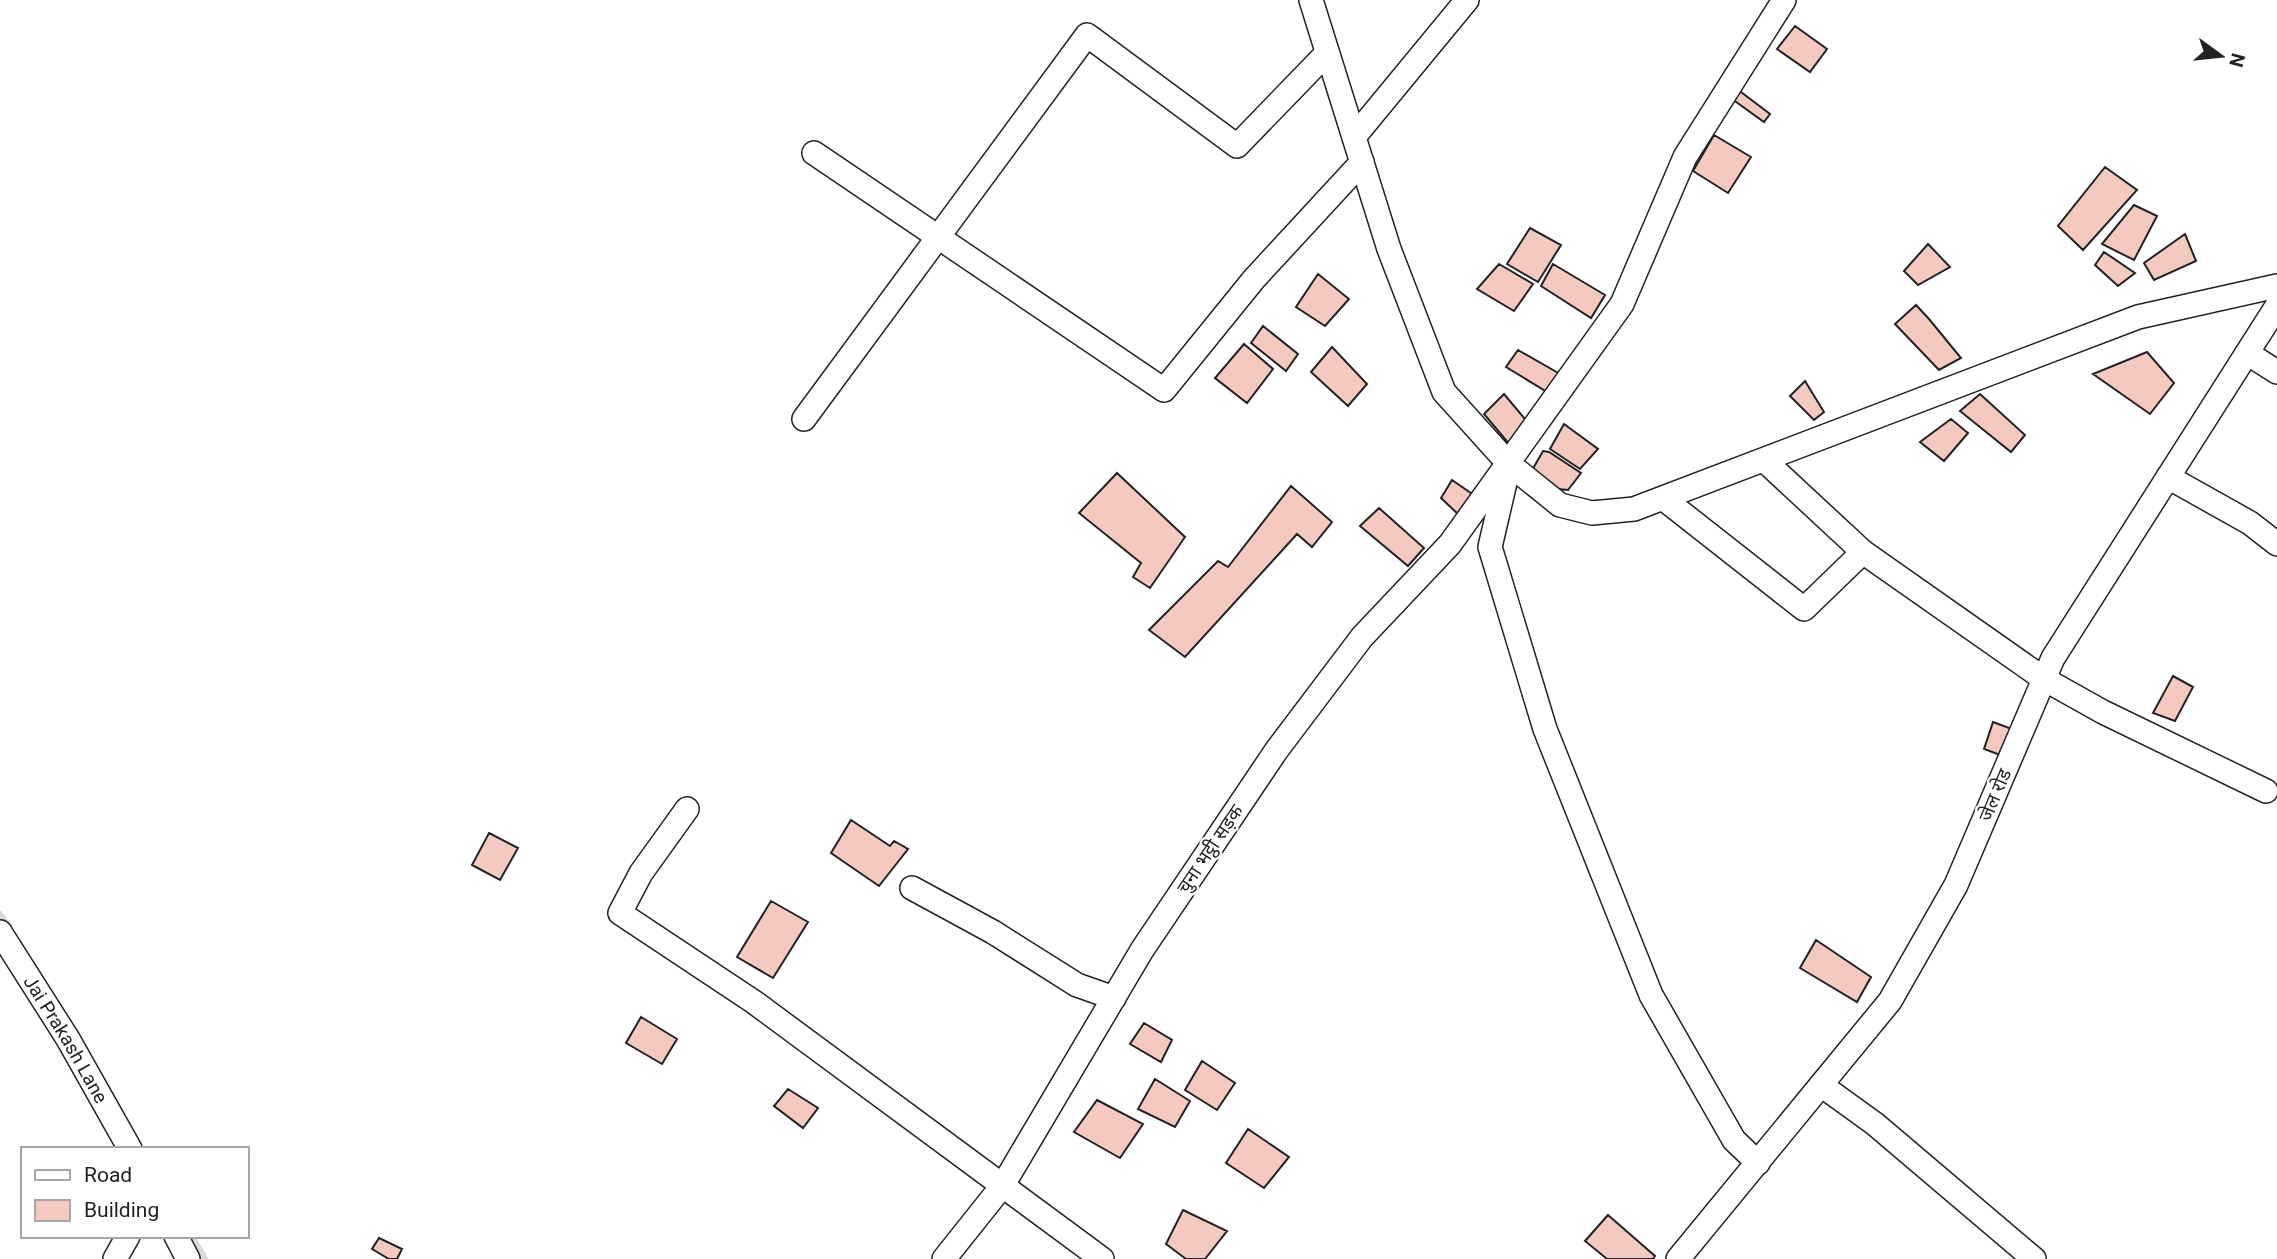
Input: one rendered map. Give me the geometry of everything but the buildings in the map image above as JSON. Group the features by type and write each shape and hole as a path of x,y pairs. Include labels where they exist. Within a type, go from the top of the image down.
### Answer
{"street":[{"path":"1311,0 1389,249 1444,392 1509,464 1560,505 1592,513 1634,509 2138,317 2277,286"},
{"path":"1354,137 1467,0"},
{"name":"चुना भट्ठी सड़क","path":"944,1259 1003,1185 1142,950 1276,751 1362,637 1450,544 1622,304 1685,158 1784,0"},
{"path":"804,419 1087,35 1237,146 1328,53"},
{"path":"814,153 1164,390 1254,279 1362,162"},
{"name":"जेल रोड","path":"1678,1259 1890,1001 1956,886 2053,658 2277,306"},
{"path":"2247,353 2277,372"},
{"path":"1765,461 1863,552 2044,679 2103,712 2266,791"},
{"path":"1509,464 1489,547 1545,729 1651,995 1734,1140 1758,1163"},
{"path":"2168,477 2250,523 2277,544"},
{"path":"1664,499 1804,609 1863,552"},
{"path":"687,809 641,873 620,914 754,1002 1102,1259"},
{"path":"912,888 993,932 1077,985 1114,998"},
{"name":"Jai Prakash Lane","path":"0,932 68,1040 129,1147"},
{"path":"1821,1085 1875,1124 2034,1259"},
{"path":"115,1259 127,1238"},
{"path":"177,1238 188,1259"}],"waterway":[{"path":"0,914 9,927"},
{"path":"193,1238 205,1259"}]}
